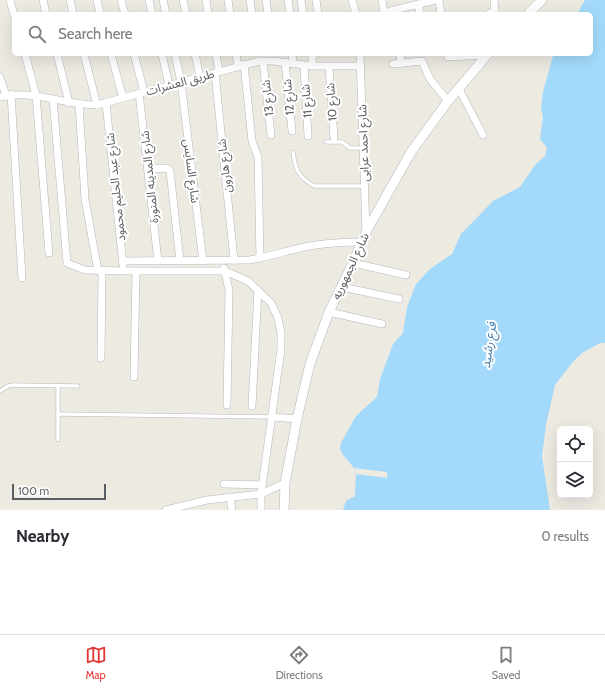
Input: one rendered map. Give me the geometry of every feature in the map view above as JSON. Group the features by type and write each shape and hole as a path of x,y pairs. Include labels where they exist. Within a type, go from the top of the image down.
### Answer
{"street":[{"path":"10,0 13,12"},
{"path":"42,0 45,12"},
{"path":"70,0 73,12"},
{"path":"97,0 100,12"},
{"path":"121,0 124,12"},
{"path":"149,0 152,12"},
{"path":"163,0 166,12"},
{"path":"183,0 186,12"},
{"path":"206,0 208,12"},
{"path":"228,0 230,12"},
{"path":"250,0 252,12"},
{"path":"266,0 268,12"},
{"path":"288,0 290,12"},
{"path":"302,0 303,12"},
{"path":"316,0 318,12"},
{"path":"352,0 355,12"},
{"path":"382,0 385,12"},
{"path":"388,12 437,0 440,12"},
{"path":"493,12 495,11 494,0"},
{"path":"530,12 542,0"},
{"path":"418,4 420,12"},
{"path":"26,56 36,95 49,253"},
{"path":"58,56 70,103"},
{"path":"85,56 97,105"},
{"path":"112,56 123,98"},
{"name":"شارع المدينه المنورة","path":"134,56 142,93 148,169 158,261"},
{"path":"162,56 169,85"},
{"name":"شارع السايس","path":"175,56 181,82 203,260"},
{"path":"195,56 200,77"},
{"name":"شارع هارون","path":"216,56 234,260"},
{"path":"237,56 241,65 252,141 258,157 260,258"},
{"path":"292,56 293,64"},
{"path":"312,66 313,56"},
{"name":"شارع احمد عرابى","path":"360,56 366,232"},
{"path":"399,56 397,64 423,61 430,79 448,101"},
{"path":"448,57 459,56"},
{"name":"شارع الجمهوريه","path":"284,510 285,484 297,419 310,364 330,312 366,232 411,152 448,101 486,56"},
{"name":"طريق العشرات","path":"6,96 36,95 70,103 97,105 260,59 273,57 285,62 304,66 361,66"},
{"name":"شارع 13","path":"260,59 271,135"},
{"name":"شارع 12","path":"285,62 292,131"},
{"name":"شارع 11","path":"304,66 308,136"},
{"name":"شارع 10","path":"329,67 334,138"},
{"path":"0,77 6,96 22,278"},
{"path":"459,89 483,135"},
{"path":"53,99 66,261 69,264 81,269 100,271 224,271 248,281 271,303 278,318 281,333 281,349 262,485 261,510"},
{"name":"شارع عبد الحليم محمود","path":"106,103 124,271"},
{"path":"78,104 85,199 100,271 101,358"},
{"path":"148,169 167,168 170,171 180,261"},
{"path":"123,261 249,260 309,246 334,242 362,242"},
{"path":"223,260 229,290 227,405"},
{"path":"353,263 406,275"},
{"path":"134,377 136,271"},
{"path":"342,287 399,299"},
{"path":"252,406 258,290"},
{"path":"330,312 382,324"},
{"path":"272,417 297,419"},
{"path":"224,484 262,485"},
{"path":"166,510 207,500 261,494 285,484"},
{"path":"230,497 232,510"}],"lane":[{"path":"326,142 342,142 350,148 363,148"},
{"path":"293,152 296,170 309,184 314,186 364,186"},
{"path":"0,391 13,385 78,386"},
{"path":"58,386 58,440"},
{"path":"58,414 272,417"}],"water":[{"name":"فرع رشيد","path":"585,0 605,0 605,343 600,343 582,353 555,385 546,425 542,456 550,510 343,510 346,501 355,496 356,474 354,468 340,449 341,443 356,416 377,397 380,379 393,344 403,333 407,307 416,284 430,269 452,254 461,234 493,201 520,187 535,165 545,156 547,148 540,139 543,117 541,109 543,92 553,56 593,56 593,12 578,12"}],"pier":[{"path":"354,468 387,472 387,478 356,474"}]}
